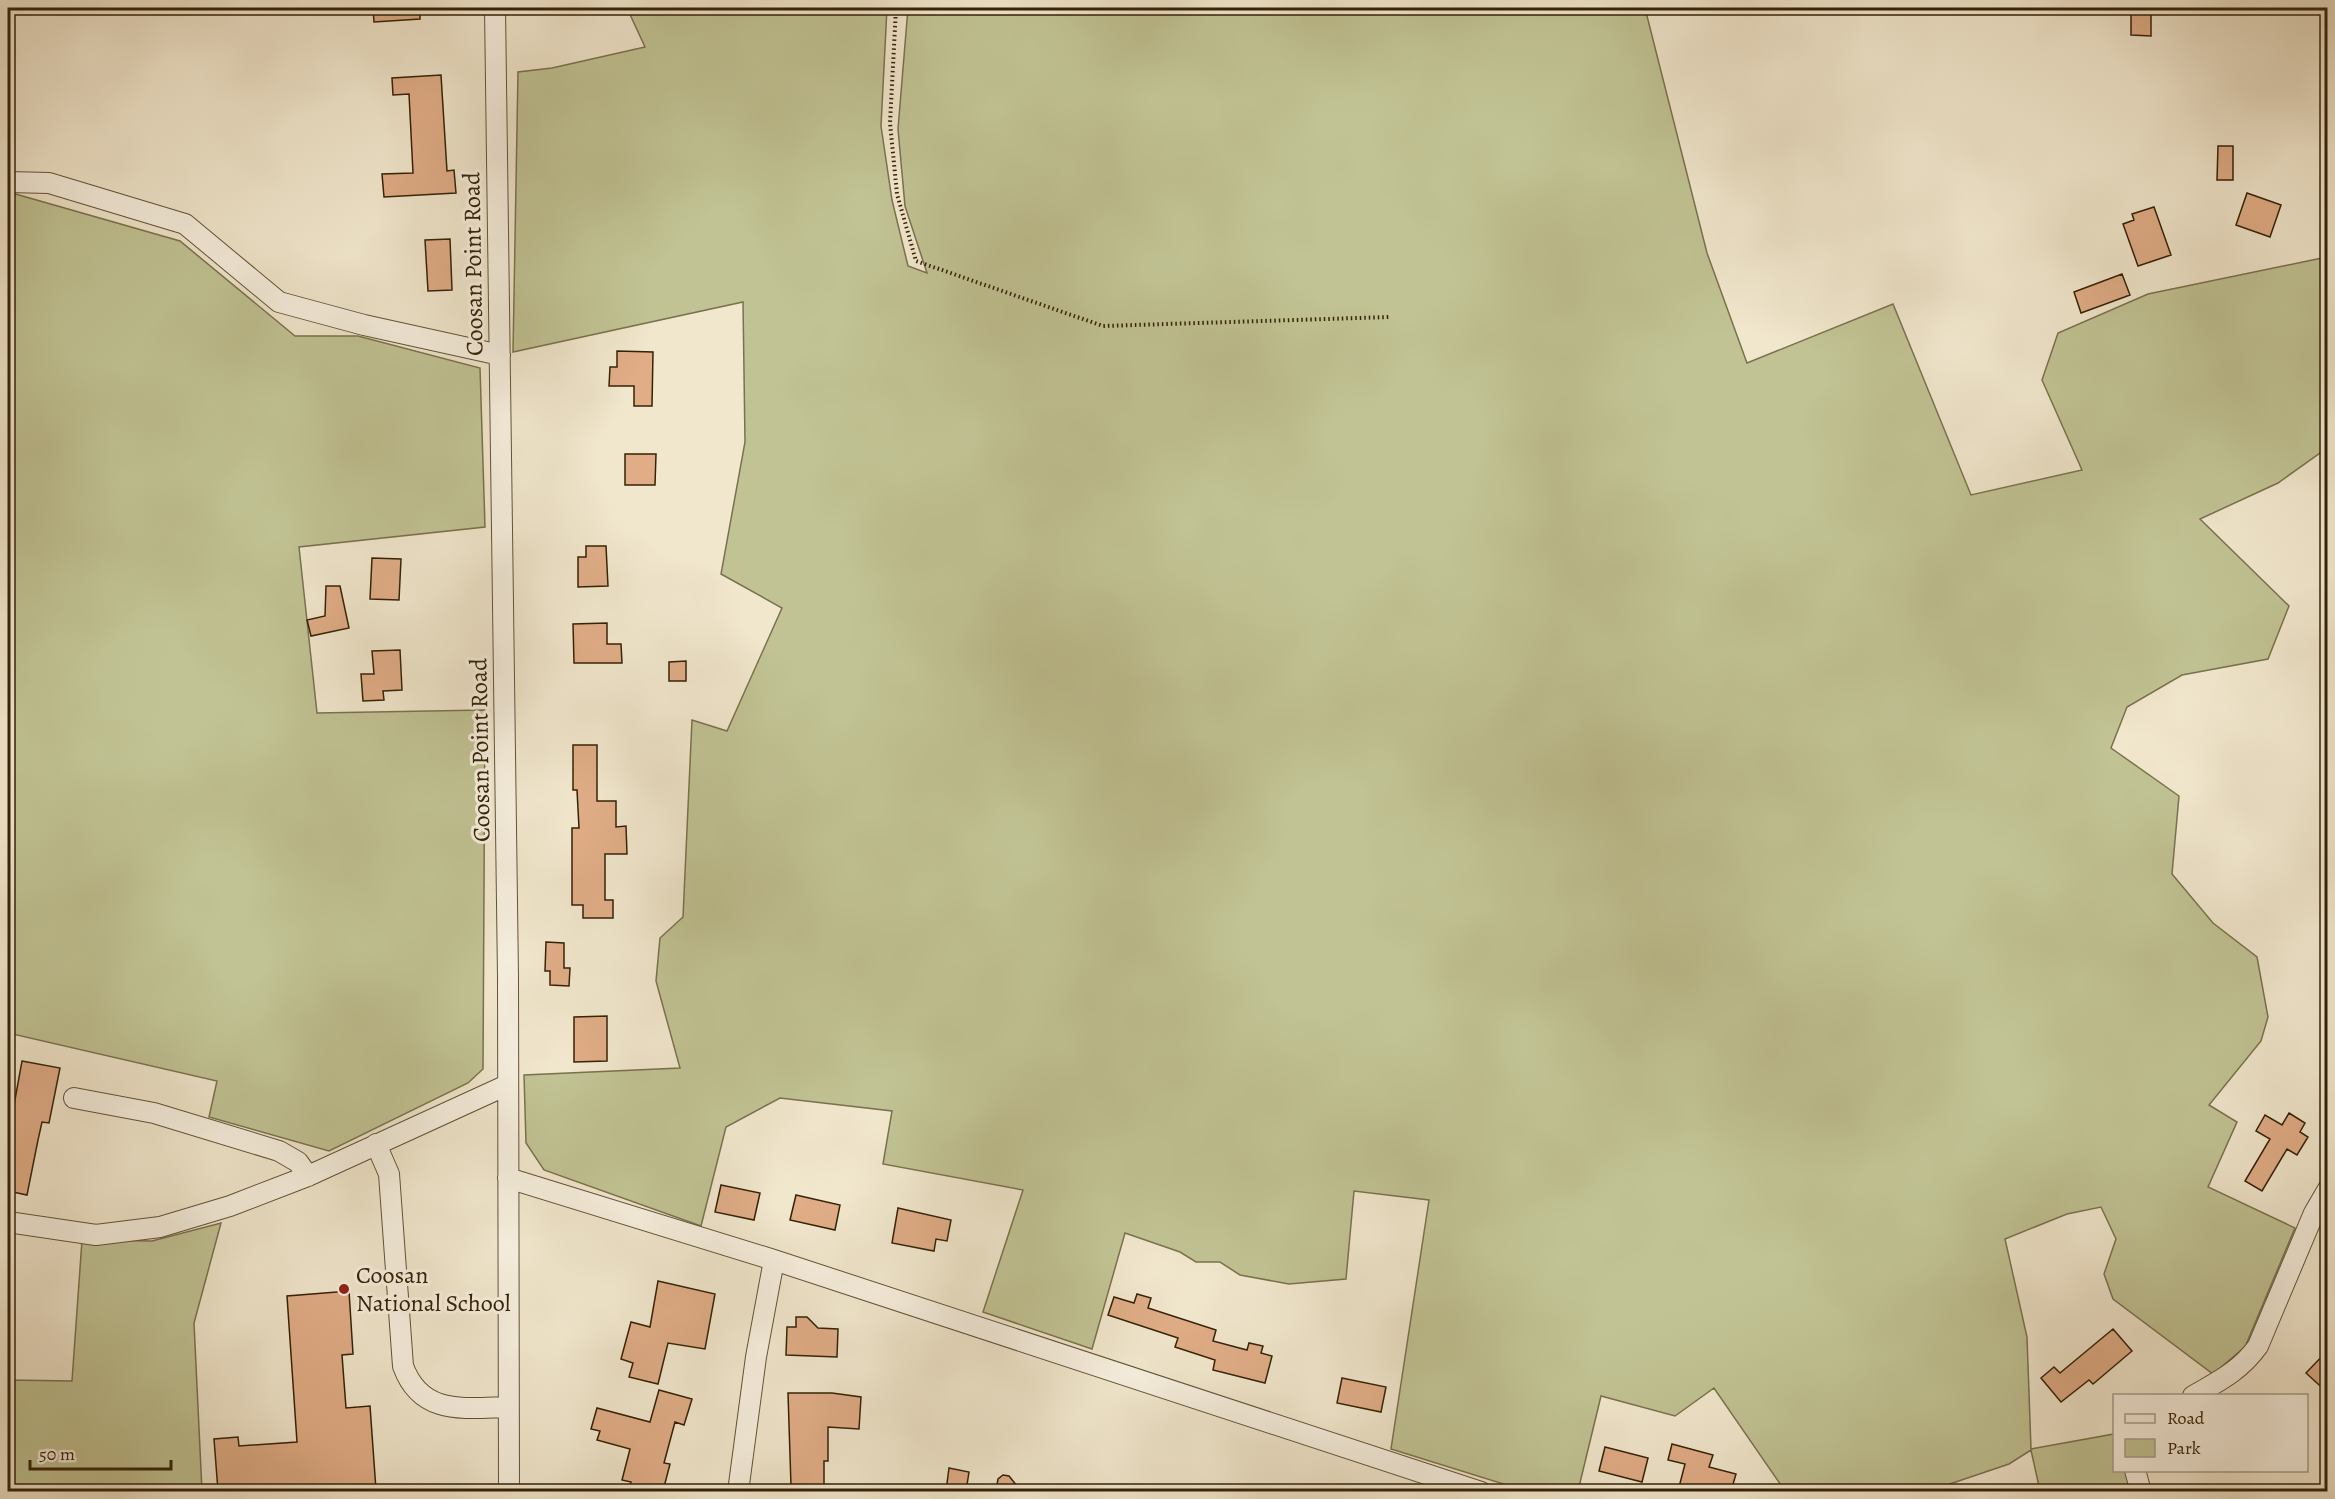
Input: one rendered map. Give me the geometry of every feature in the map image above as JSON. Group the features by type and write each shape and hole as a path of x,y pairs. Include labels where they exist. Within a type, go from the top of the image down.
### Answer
{"street":[{"name":"Coosan Point Road","path":"495,8 508,1178 509,1491"},
{"path":"8,182 49,183 185,224 279,302 364,326 500,355"},
{"path":"8,1222 96,1235 160,1227 230,1206 308,1176 507,1085"},
{"path":"74,1098 154,1113 279,1151 298,1162 308,1176"},
{"path":"376,1144 389,1174 403,1366 410,1384 427,1400 454,1408 508,1407"},
{"path":"508,1178 774,1260 1481,1491"},
{"path":"2195,1394 2230,1376 2247,1361 2258,1346 2314,1213 2328,1189"},
{"path":"738,1491 756,1357 774,1260"},
{"path":"2136,1472 2141,1491"}],"path":[{"path":"896,8 890,123 897,194 916,261 1103,326 1390,317"}],"green space":[{"path":"627,8 887,8 881,126 892,200 908,266 927,273 905,206 898,129 908,8 1645,8 1707,253 1747,363 1893,304 1971,495 2082,470 2042,380 2058,333 2148,294 2327,257 2327,448 2278,483 2200,519 2289,606 2268,659 2182,675 2127,707 2111,748 2179,796 2172,874 2213,923 2257,957 2268,1017 2261,1041 2209,1105 2237,1122 2208,1187 2295,1228 2245,1347 2213,1374 2113,1299 2104,1274 2116,1239 2101,1207 2067,1214 2005,1239 2027,1337 2031,1449 2113,1434 2113,1472 2130,1472 2136,1491 2040,1491 2031,1450 2009,1464 1929,1491 1785,1491 1714,1388 1675,1416 1601,1396 1578,1491 1526,1491 1391,1449 1429,1200 1354,1191 1346,1279 1289,1284 1240,1275 1220,1262 1196,1262 1180,1252 1125,1233 1092,1349 983,1312 1023,1190 883,1164 892,1111 780,1098 726,1127 701,1226 544,1170 526,1143 524,1075 680,1068 656,981 660,938 683,917 692,720 727,731 782,608 721,574 745,442 743,302 513,352 518,72 552,68 645,47"},
{"path":"12,193 180,241 295,336 358,336 480,368 485,527 299,547 317,713 485,710 483,1069 468,1083 329,1151 209,1117 217,1081 8,1033 8,199"},
{"path":"221,1223 194,1323 202,1491 8,1492 8,1380 72,1381 82,1240 152,1241"}],"building":[{"path":"373,8 420,8 420,19 374,22"},
{"path":"2131,8 2151,8 2151,36 2131,35"},
{"path":"441,75 447,171 454,170 456,193 384,197 382,174 413,173 409,94 393,95 392,78"},
{"path":"2218,146 2233,146 2233,180 2217,180"},
{"path":"2247,193 2281,205 2270,237 2236,225"},
{"path":"2154,207 2171,255 2138,266 2123,224 2134,220 2132,214"},
{"path":"450,239 452,290 428,291 425,240"},
{"path":"2122,274 2130,295 2081,313 2074,292"},
{"path":"617,351 653,352 652,406 634,406 634,386 609,386 610,367 617,367"},
{"path":"625,454 656,454 655,485 625,485"},
{"path":"586,546 606,546 608,586 578,587 578,557 586,557"},
{"path":"372,558 401,559 399,600 370,599"},
{"path":"326,586 340,586 349,628 311,636 307,620 325,616"},
{"path":"607,623 607,644 621,644 622,663 574,663 573,624"},
{"path":"400,650 402,690 383,691 384,700 363,701 361,674 374,674 372,651"},
{"path":"686,661 686,681 669,681 669,662"},
{"path":"573,745 597,745 597,801 616,801 616,827 626,826 627,854 605,854 605,900 613,900 613,918 583,918 583,905 572,905 572,828 579,828 577,790 573,790"},
{"path":"546,942 564,943 564,968 570,968 569,986 550,985 550,971 545,971"},
{"path":"607,1016 607,1061 574,1062 574,1017"},
{"path":"22,1061 60,1068 49,1123 42,1122 27,1195 8,1191 8,1103 14,1105"},
{"path":"2289,1113 2305,1123 2300,1132 2308,1137 2297,1155 2287,1149 2262,1191 2245,1181 2270,1139 2256,1131 2265,1115 2282,1125"},
{"path":"721,1185 760,1193 754,1220 715,1212"},
{"path":"796,1195 840,1205 835,1230 790,1220"},
{"path":"898,1208 951,1220 947,1241 936,1239 934,1251 892,1243"},
{"path":"658,1281 715,1294 705,1349 668,1343 658,1384 629,1377 633,1363 621,1359 631,1322 650,1327"},
{"path":"349,1291 353,1354 342,1355 346,1408 370,1406 376,1490 218,1491 214,1439 238,1437 239,1446 297,1442 287,1296"},
{"path":"1137,1294 1151,1298 1148,1308 1216,1330 1213,1341 1247,1350 1249,1343 1263,1346 1261,1353 1272,1356 1265,1383 1213,1370 1215,1360 1175,1347 1178,1338 1108,1315 1114,1297 1134,1303"},
{"path":"796,1317 807,1317 818,1328 838,1329 837,1357 786,1355 787,1327 796,1327"},
{"path":"2113,1329 2132,1351 2093,1384 2089,1380 2061,1402 2041,1378 2054,1367 2060,1373"},
{"path":"2328,1350 2328,1393 2306,1373"},
{"path":"1342,1378 1386,1387 1381,1412 1337,1403"},
{"path":"659,1390 692,1399 684,1425 675,1422 664,1463 670,1464 663,1491 629,1491 631,1482 622,1480 630,1449 597,1440 600,1431 591,1429 597,1408 650,1422"},
{"path":"788,1393 832,1393 861,1397 859,1429 828,1427 828,1461 824,1461 824,1491 804,1491 804,1485 791,1486"},
{"path":"1672,1444 1713,1455 1709,1467 1736,1474 1731,1491 1678,1491 1685,1464 1668,1460"},
{"path":"1605,1447 1648,1458 1642,1482 1599,1471"},
{"path":"949,1468 969,1472 966,1491 946,1491"},
{"path":"1003,1475 1009,1476 1021,1491 996,1491 998,1479"}],"place":[{"name":"Coosan National School","path":"344,1289"}]}
